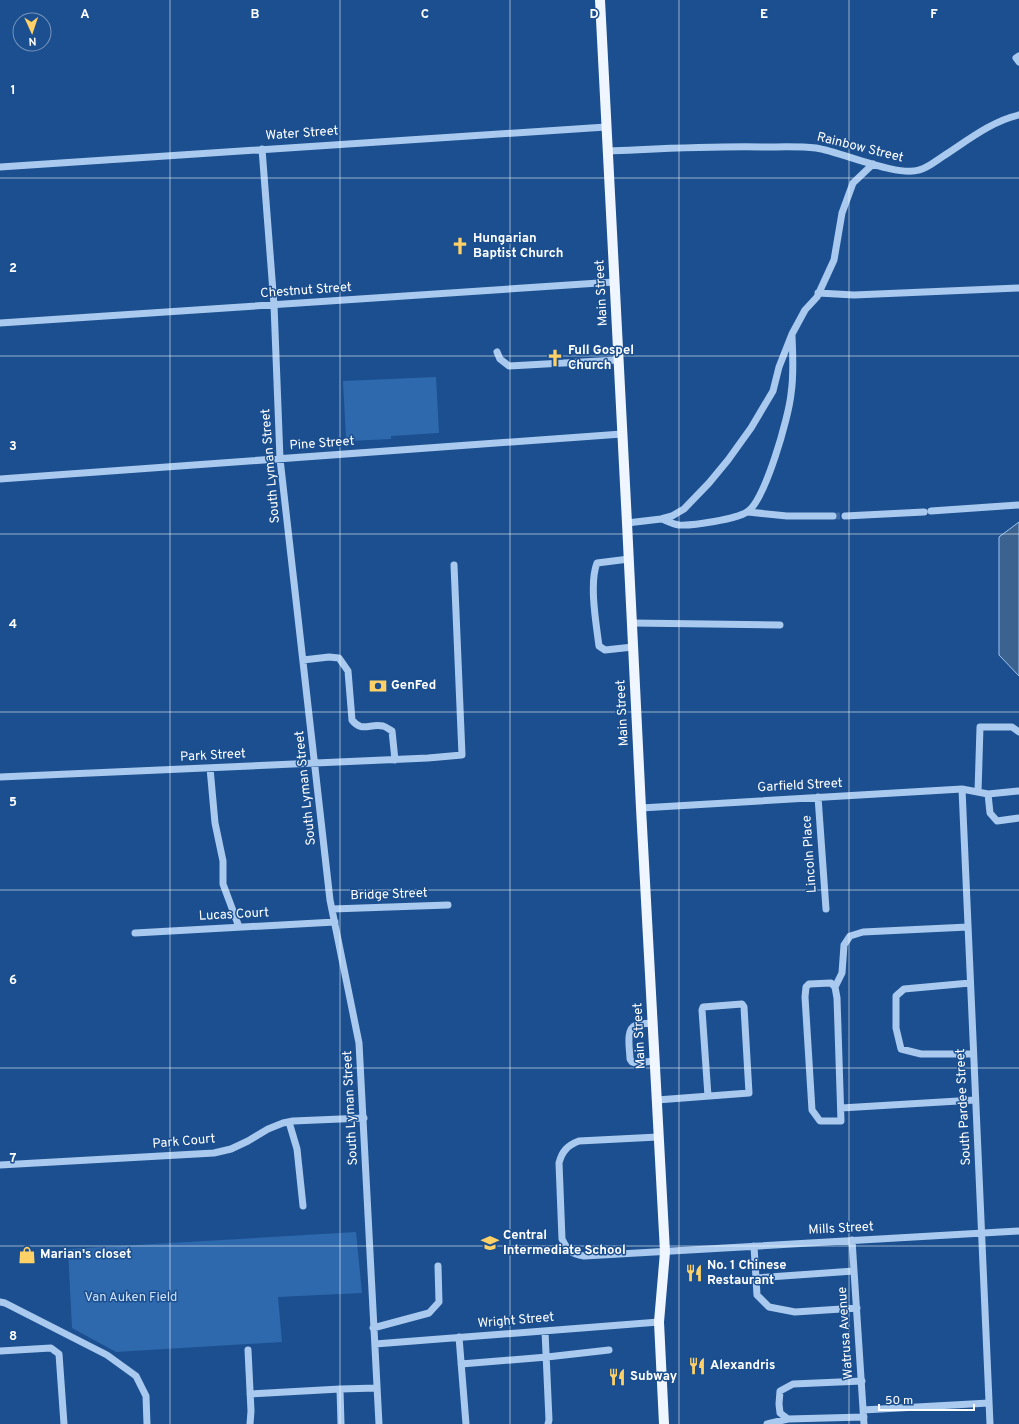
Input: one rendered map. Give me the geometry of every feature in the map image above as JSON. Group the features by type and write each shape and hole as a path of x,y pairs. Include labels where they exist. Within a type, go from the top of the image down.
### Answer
{"main road":[{"name":"Main Street","path":"600,0 665,1252 659,1322 664,1424"}],"street":[{"path":"1019,56 1016,58 1019,62"},
{"name":"Rainbow Street","path":"608,151 716,146 810,147 908,172 919,170 932,164 982,131 1006,118 1019,115"},
{"name":"Water Street","path":"0,166 606,127"},
{"name":"South Lyman Street","path":"262,149 274,305 280,459 332,909 360,1043 378,1424"},
{"path":"627,523 661,519 672,516 684,509 709,483 728,460 773,391 779,367 792,334 805,310 818,294 834,260 842,213 853,183 873,164"},
{"name":"Chestnut Street","path":"0,323 614,282"},
{"path":"818,294 854,295 1019,288"},
{"path":"748,512 761,494 775,457 791,395 794,364 792,334"},
{"path":"497,352 500,359 509,366 618,360"},
{"name":"Pine Street","path":"0,478 622,434"},
{"path":"845,516 928,512 1019,505"},
{"path":"661,519 678,525 720,521 748,512 787,516 833,516"},
{"path":"629,558 597,563 594,571 594,588 599,646 605,650 633,647"},
{"name":"Park Street","path":"0,777 395,760 462,755 454,565"},
{"path":"632,623 780,625"},
{"path":"303,660 329,657 339,658 348,671 352,720 356,725 361,727 382,726 392,731 395,760"},
{"path":"978,792 980,727 1012,727 1019,732"},
{"path":"210,768 215,823 223,861 223,884 240,927"},
{"name":"Garfield Street","path":"641,808 962,789 988,794 1019,791"},
{"name":"South Pardee Street","path":"962,789 990,1424"},
{"path":"988,794 990,813 997,821 1019,818"},
{"name":"Lincoln Place","path":"818,797 826,909"},
{"name":"Bridge Street","path":"332,909 448,905"},
{"name":"Lucas Court","path":"135,933 335,922"},
{"path":"835,986 831,983 809,984 806,987 805,1003 812,1110 820,1121 841,1121 837,998 835,986 842,973 844,945 850,936 863,932 968,927"},
{"path":"970,983 904,989 896,996 896,1028 901,1049 921,1054 973,1054"},
{"path":"656,1100 749,1093 744,1007 742,1004 704,1007 702,1010 708,1096"},
{"path":"652,1023 636,1025 629,1031 630,1059 632,1062 654,1061"},
{"path":"841,1108 975,1100"},
{"name":"Park Court","path":"0,1165 214,1153 231,1149 268,1129 289,1122 364,1118"},
{"path":"289,1122 297,1149 303,1206"},
{"name":"Mills Street","path":"658,1137 579,1141 566,1148 561,1154 559,1163 562,1239 566,1248 574,1254 584,1256 1019,1231"},
{"name":"Watrusa Avenue","path":"852,1240 864,1417"},
{"path":"754,1246 757,1295 769,1307 795,1312 857,1308"},
{"path":"374,1328 429,1313 439,1302 438,1266"},
{"path":"756,1278 854,1271"},
{"path":"0,1302 5,1303 107,1355 136,1376 146,1396 147,1424"},
{"name":"Wright Street","path":"375,1344 659,1322"},
{"path":"545,1331 548,1424"},
{"path":"458,1337 466,1424"},
{"path":"0,1351 52,1348 59,1354 64,1424"},
{"path":"248,1350 250,1424"},
{"path":"461,1364 609,1350"},
{"path":"788,1419 780,1413 780,1391 793,1384 862,1381"},
{"path":"250,1394 377,1388"},
{"path":"340,1389 341,1424"},
{"path":"767,1424 788,1419 864,1417 989,1403"}],"green space":[{"path":"436,377 439,433 391,436 391,439 349,441 349,438 346,438 343,381"},
{"name":"Van Auken Field","path":"356,1232 362,1293 278,1297 282,1342 116,1352 72,1328 68,1249"}],"shaded area":[{"path":"1019,522 1019,676 999,655 999,537"}],"tunnel":[{"path":"833,516 845,516"}],"place":[{"name":"Hungarian Baptist Church","path":"460,246"},
{"name":"Full Gospel Church","path":"555,358"},
{"name":"GenFed","path":"378,686"},
{"name":"Central Intermediate School","path":"490,1243"},
{"name":"Marian's closet","path":"27,1255"},
{"name":"No. 1 Chinese Restaurant","path":"694,1273"},
{"name":"Alexandris","path":"697,1366"},
{"name":"Subway","path":"617,1377"}]}
